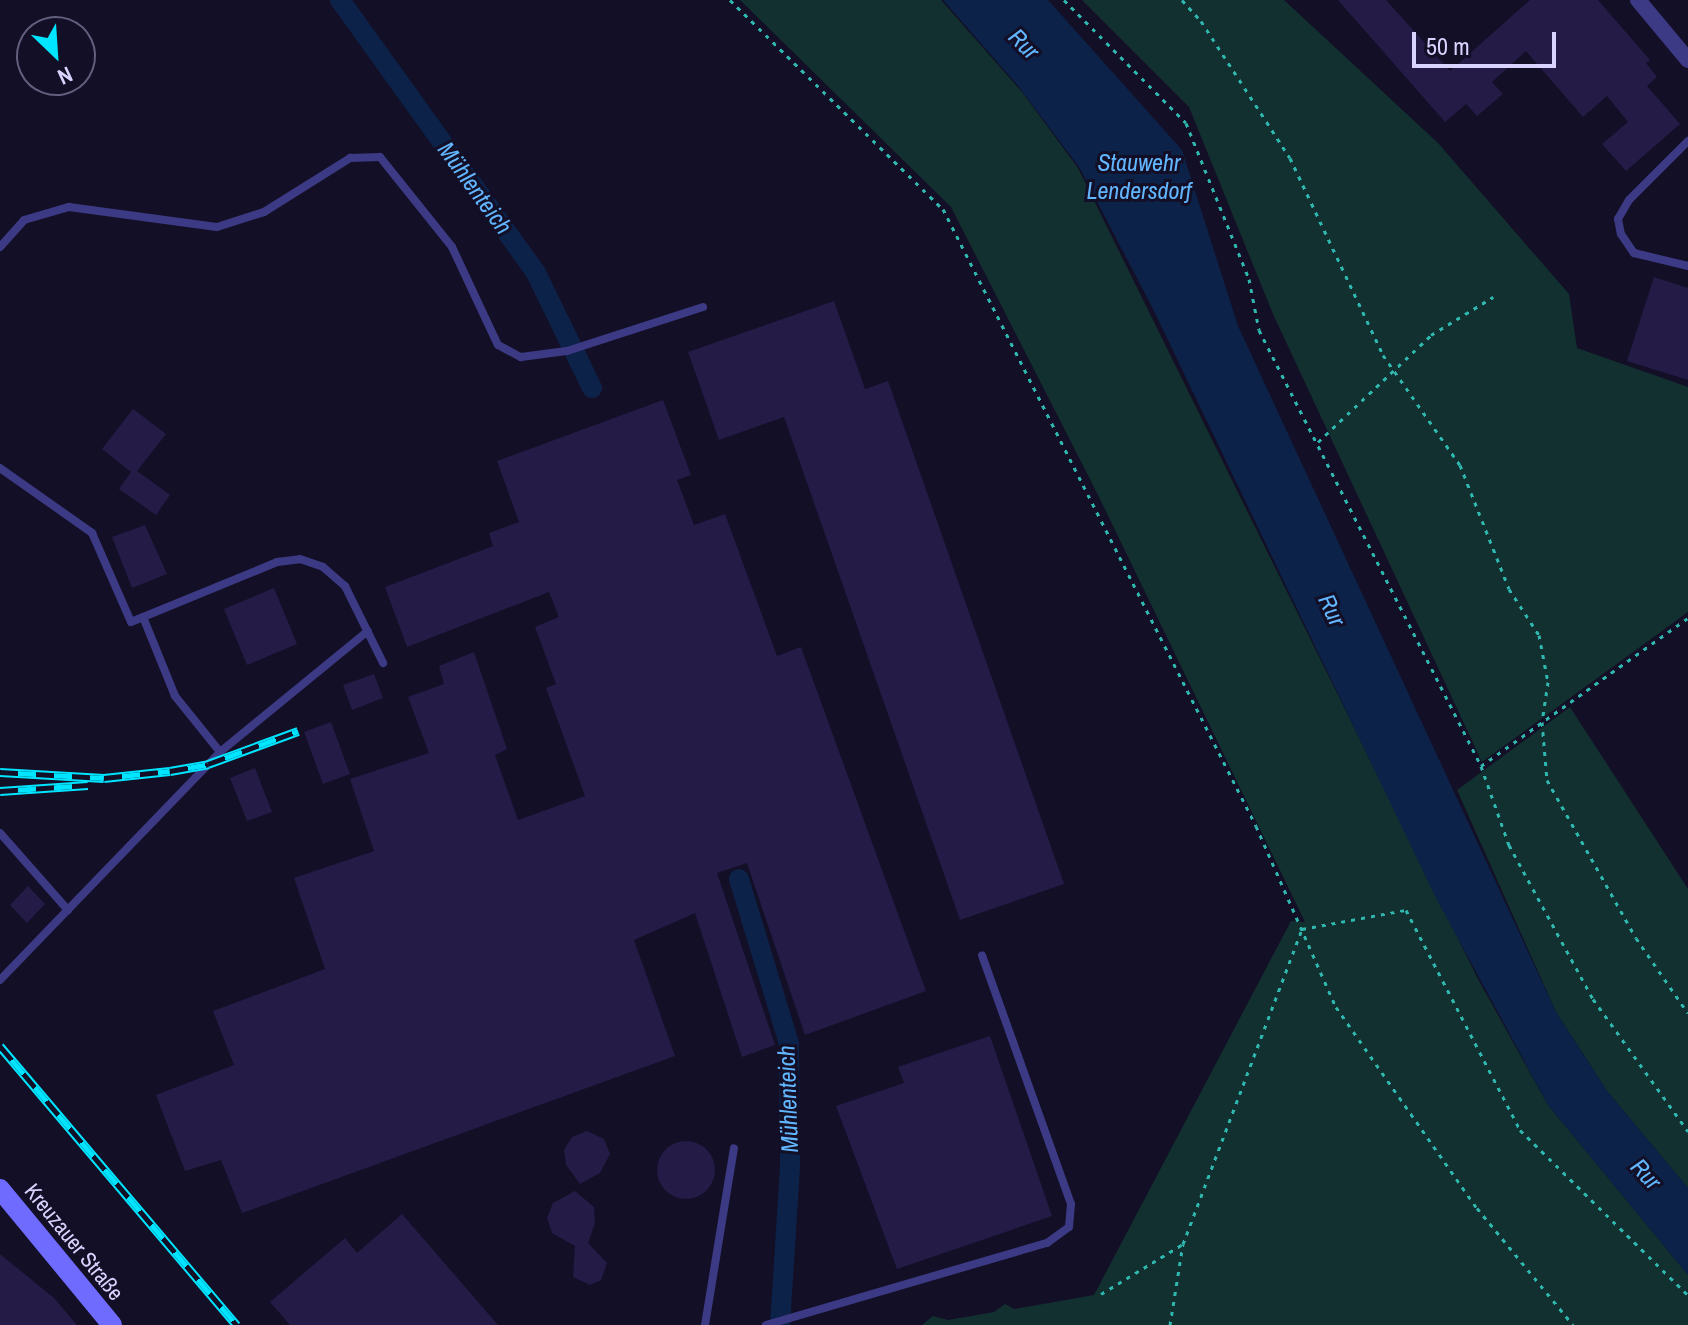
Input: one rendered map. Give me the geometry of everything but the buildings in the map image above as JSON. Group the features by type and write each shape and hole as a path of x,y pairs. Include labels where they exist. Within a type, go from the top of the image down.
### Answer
{"main road":[{"name":"Kreuzauer Straße","path":"0,1189 112,1325"}],"street":[{"path":"1638,0 1688,60"}],"lane":[{"path":"1688,141 1629,200 1618,219 1621,234 1634,253 1688,266"},
{"path":"0,247 24,220 69,207 217,227 264,212 350,158 380,157 452,247 498,345 521,357 567,351 703,307"},
{"path":"0,468 92,533 131,622 277,562 300,559 323,567 345,586 383,663"},
{"path":"143,617 175,696 220,752"},
{"path":"0,980 220,752 368,631"},
{"path":"0,833 68,910"},
{"path":"766,1325 796,1319 1047,1243 1069,1227 1071,1204 982,955"},
{"path":"705,1325 734,1148"}],"path":[{"path":"730,0 943,209 1029,370 1302,929 1336,1007 1477,1208 1573,1325"},
{"path":"1064,0 1186,123 1249,279 1259,330 1481,766 1509,845 1593,999 1688,1131"},
{"path":"1182,0 1201,21 1290,158 1394,370 1460,465 1509,589 1539,635 1548,682 1542,722 1547,780 1636,938 1688,1013"},
{"path":"1318,442 1431,335 1493,297"},
{"path":"1481,766 1688,618"},
{"path":"1302,929 1406,910 1520,1130 1688,1295"},
{"path":"1170,1325 1183,1244 1302,929"},
{"path":"1101,1294 1183,1244"}],"green space":[{"path":"740,0 941,0 1022,92 1078,168 1478,979 1548,1105 1688,1275 1688,1325 922,1325 933,1316 948,1320 994,1312 1005,1304 1014,1309 1094,1295 1291,921 1305,922 1098,495 951,207"},
{"path":"1082,0 1284,0 1438,143 1569,294 1577,348 1688,387 1688,612 1482,762 1273,314 1189,107"},
{"path":"1570,707 1688,889 1688,1188 1607,1091 1556,1012 1457,790"}],"water":[{"name":"Stauwehr Lendersdorf","path":"943,0 1048,0 1182,150 1238,326 1556,1012 1607,1091 1688,1188 1688,1275 1548,1105 1436,898 1153,309 1079,167 1018,86"}],"waterway":[{"name":"Mühlenteich","path":"340,0 536,273 592,388"},
{"name":"Mühlenteich","path":"739,879 789,1044 790,1167 780,1325"}],"railway":[{"path":"0,772 104,778 170,771 208,764 298,731"},
{"path":"0,791 88,785"},
{"path":"0,1046 237,1325"}],"water label":[{"name":"Rur","path":"1024,44"},
{"name":"Rur","path":"1332,610"},
{"name":"Rur","path":"1646,1174"}]}
